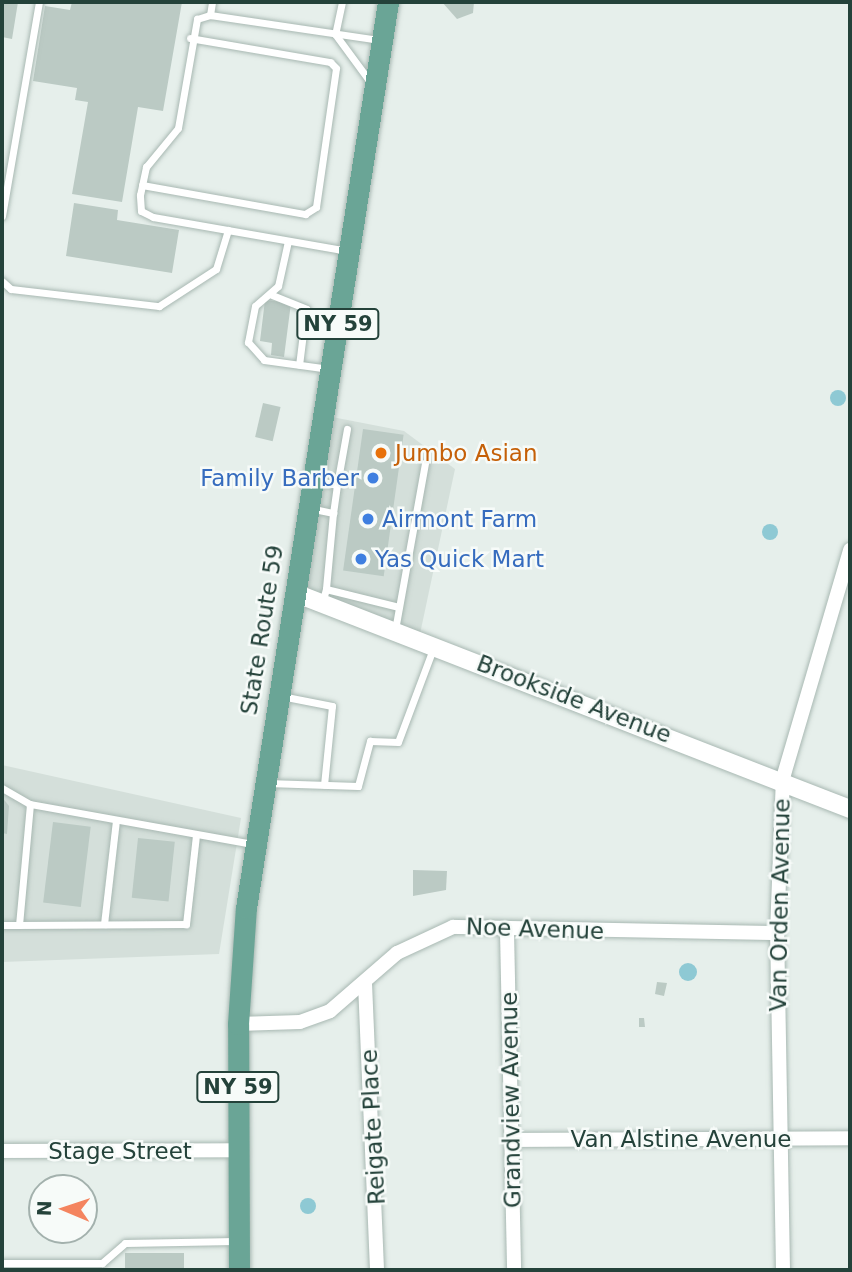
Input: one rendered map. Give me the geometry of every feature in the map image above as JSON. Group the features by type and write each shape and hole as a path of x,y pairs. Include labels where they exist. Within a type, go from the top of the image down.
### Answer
{"main road":[{"name":"State Route 59","path":"239,1270 238,1024 254,844 388,2"}],"street":[{"name":"Van Orden Avenue","path":"783,1270 778,1138 777,933 783,778 850,550"},
{"name":"Brookside Avenue","path":"295,593 324,596 395,631 783,778 850,809"},
{"name":"Noe Avenue","path":"238,1024 300,1022 330,1011 423,937 453,927 507,931 777,933"},
{"name":"Grandview Avenue","path":"507,931 514,1270"},
{"name":"Reigate Place","path":"365,983 377,1270"},
{"name":"Van Alstine Avenue","path":"512,1140 850,1138"},
{"name":"Stage Street","path":"2,1152 238,1150"}],"lane":[{"path":"2,215 39,2"},
{"path":"210,15 212,2"},
{"path":"342,2 335,34 374,89"},
{"path":"349,251 228,230 141,211 142,185 152,156 178,128 190,38 197,19 210,15 382,40"},
{"path":"142,185 305,214 316,207 336,68 330,62 190,38"},
{"path":"2,281 24,291 159,306 216,269 228,230"},
{"path":"288,241 272,295 255,306 248,342 264,360 330,369"},
{"path":"272,295 306,309 299,365"},
{"path":"347,429 333,513 324,596 399,607"},
{"path":"395,631 425,463"},
{"path":"313,479 337,485"},
{"path":"309,508 333,513"},
{"path":"264,783 358,786 370,741 398,741 434,646"},
{"path":"278,695 332,706 324,785"},
{"path":"2,788 30,804 254,844"},
{"path":"19,925 30,804"},
{"path":"104,924 116,821"},
{"path":"2,925 186,924 196,835"},
{"path":"2,1263 102,1263 125,1243 239,1241"}],"shaded area":[{"path":"332,417 404,431 455,469 420,634 304,589"},
{"path":"2,765 241,818 219,954 2,962"}],"water":[{"path":"835,390 841,390 846,398 844,404 835,406 830,401 830,395"},
{"path":"767,524 773,524 778,532 776,538 767,540 762,535 762,529"},
{"path":"688,963 694,966 697,972 694,978 688,981 682,978 679,972 682,966"},
{"path":"308,1198 314,1200 314,1212 308,1214 302,1212 300,1206 302,1200"}],"building":[{"path":"2,2 18,2 12,39 2,37"},
{"path":"72,2 182,2 163,111 138,107 122,202 72,194 88,102 75,100 77,88 33,81 45,6 70,10"},
{"path":"442,2 474,2 473,13 457,19"},
{"path":"74,203 118,210 117,220 179,230 172,273 66,256"},
{"path":"265,300 291,303 284,357 271,355 272,343 260,341"},
{"path":"263,403 281,407 273,441 255,437"},
{"path":"363,429 404,435 384,576 343,571"},
{"path":"2,797 9,806 7,834 2,833"},
{"path":"53,822 91,827 81,907 43,902"},
{"path":"138,838 175,842 169,902 132,898"},
{"path":"413,870 447,871 446,890 413,896"},
{"path":"657,982 667,983 664,996 655,994"},
{"path":"639,1018 644,1018 645,1027 639,1027"},
{"path":"125,1253 184,1253 184,1270 125,1270"}],"place":[{"name":"Jumbo Asian","path":"381,453"},
{"name":"Family Barber","path":"373,478"},
{"name":"Airmont Farm","path":"368,519"},
{"name":"Yas Quick Mart","path":"361,559"}]}
